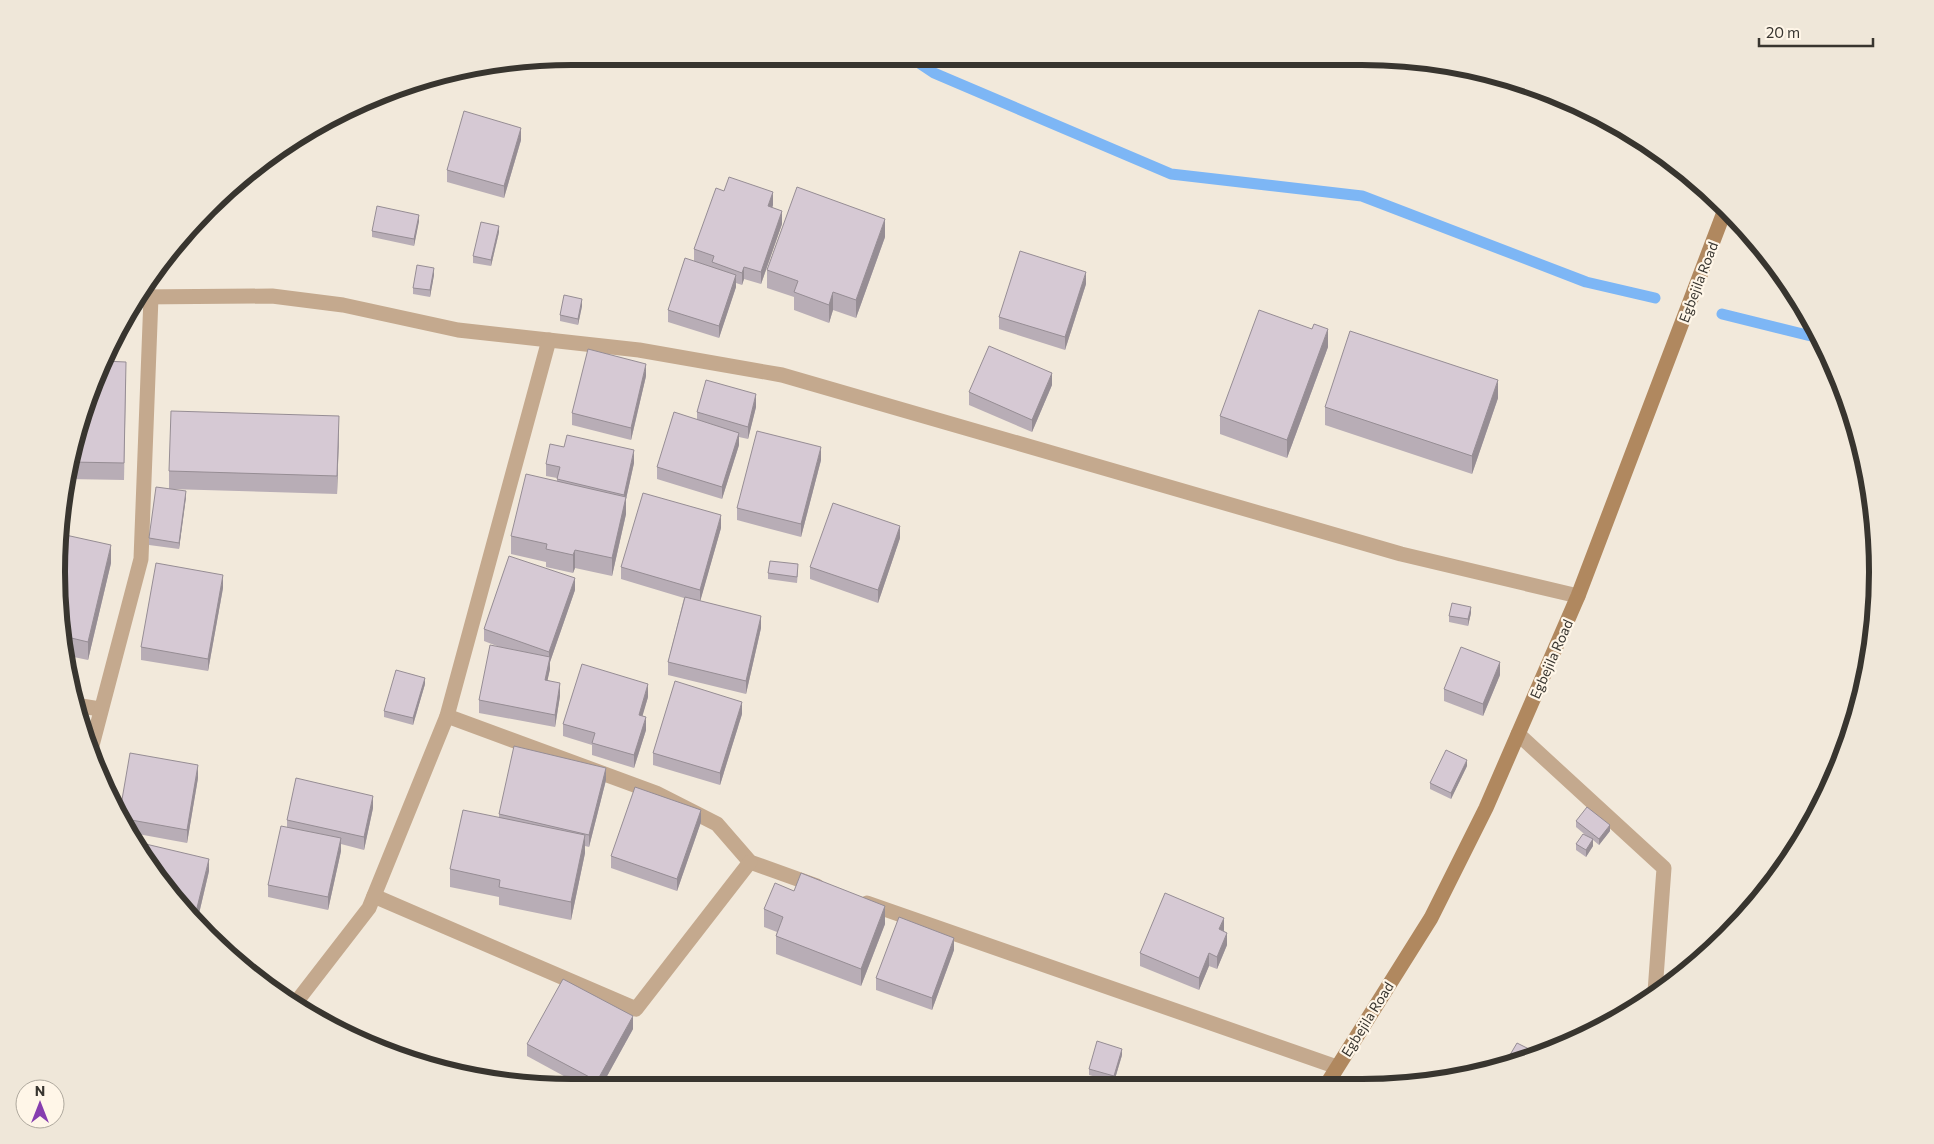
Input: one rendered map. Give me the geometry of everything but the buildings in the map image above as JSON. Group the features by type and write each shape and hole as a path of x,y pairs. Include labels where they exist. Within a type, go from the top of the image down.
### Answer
{"street":[{"name":"Egbejila Road","path":"1330,1079 1430,918 1486,808 1578,596 1723,215"},
{"path":"146,297 272,296 344,305 458,330 640,350 782,375 1401,554 1578,596"},
{"path":"93,738 140,559 144,300"},
{"path":"299,999 369,908 446,716 549,340"},
{"path":"83,707 100,710"},
{"path":"446,716 656,793 717,824 750,862 834,891"},
{"path":"1518,734 1664,868 1655,986"},
{"path":"374,896 636,1009 750,862"},
{"path":"852,898 1337,1067"}],"waterway":[{"path":"922,65 934,73 1171,174 1362,196 1586,282 1655,298"},
{"path":"1722,314 1810,336"}]}
